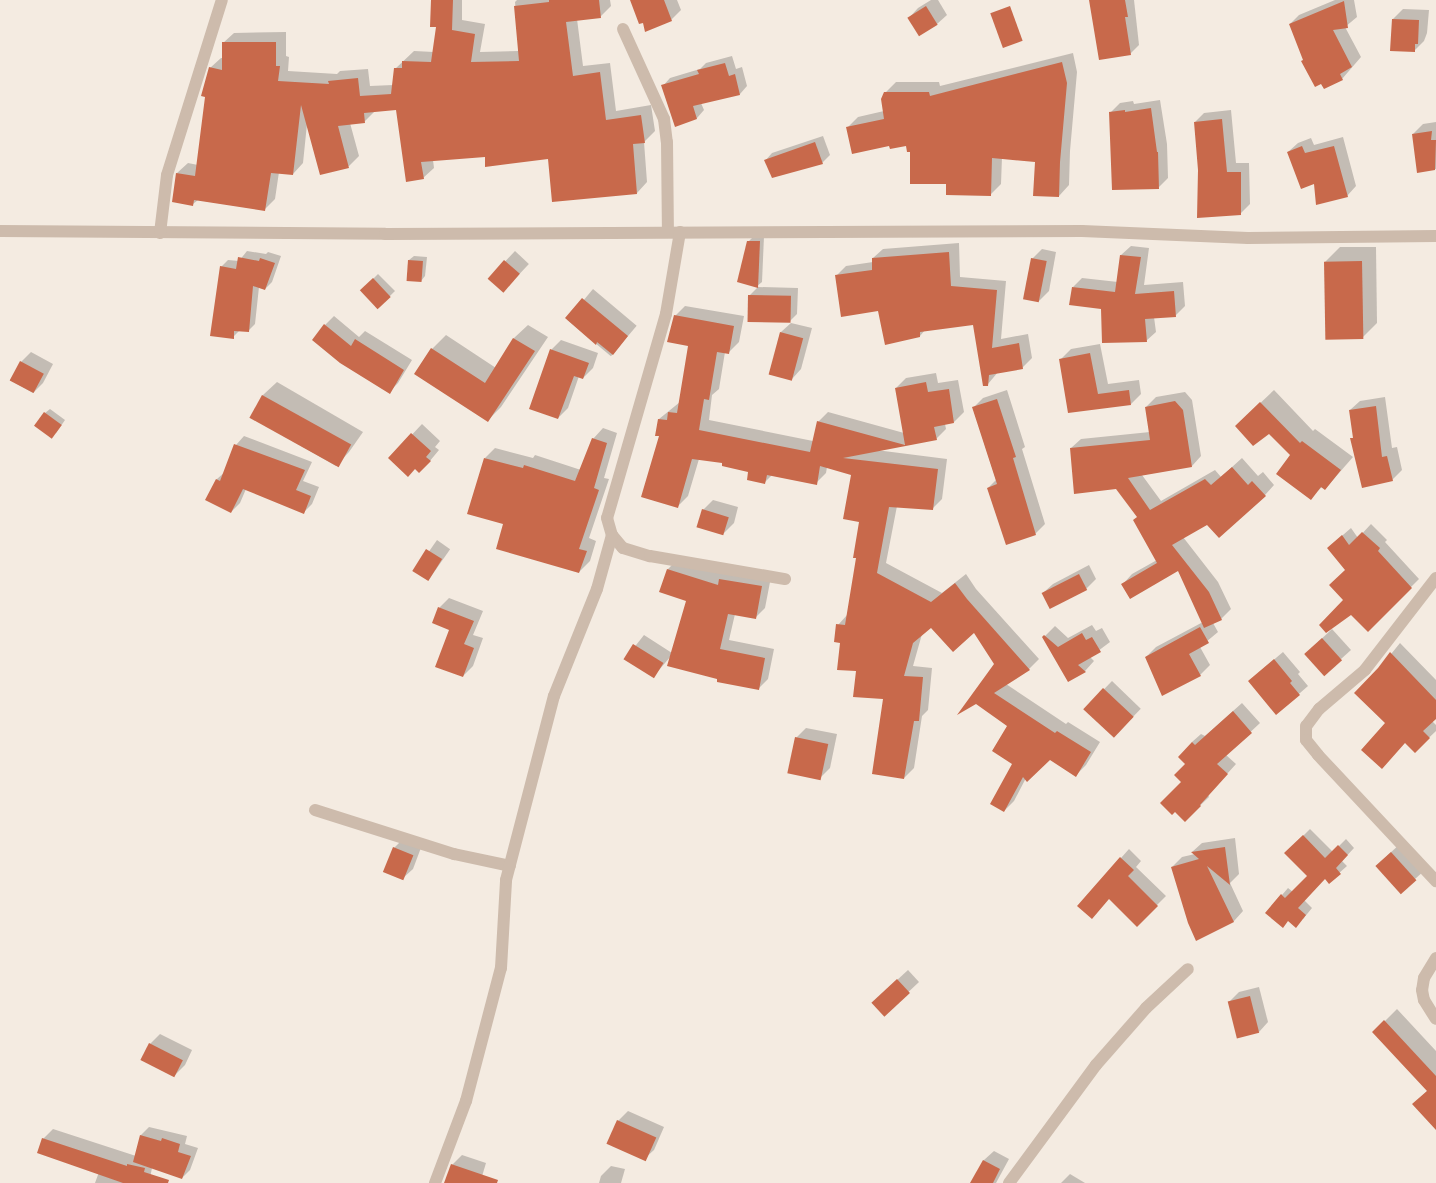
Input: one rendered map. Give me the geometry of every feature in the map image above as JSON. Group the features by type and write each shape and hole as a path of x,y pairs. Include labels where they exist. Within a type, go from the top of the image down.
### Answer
{"street":[{"path":"160,233 167,175 222,0"},
{"path":"623,30 664,119 674,232 666,314 606,518 612,535 623,548 650,556 785,579"},
{"path":"0,231 385,234 1082,231 1248,238 1436,236"},
{"path":"435,1183 466,1101 502,968 506,880 554,696 596,589 612,535"},
{"path":"1436,578 1365,670 1319,709 1306,726 1306,740 1318,755 1436,881"},
{"path":"315,810 454,854 510,866"},
{"path":"1436,958 1424,978 1422,990 1424,1000 1436,1019"},
{"path":"1009,1183 1096,1065 1146,1008 1188,969"}],"building":[{"path":"431,0 453,0 452,30 475,34 471,62 519,61 514,6 549,2 549,0 599,0 601,18 566,22 573,76 600,72 606,120 641,115 645,143 633,144 637,194 552,202 548,159 485,167 485,157 421,162 424,179 406,182 396,110 364,113 365,123 338,126 349,168 320,175 301,105 293,175 271,173 265,211 194,200 193,206 172,202 176,173 195,176 205,97 201,96 209,67 222,70 222,42 276,42 276,66 280,66 278,81 329,84 328,81 358,78 360,96 391,94 394,68 402,68 402,61 431,62 436,27 430,27"},
{"path":"630,0 664,0 672,21 645,32 643,23 639,24"},
{"path":"1089,0 1125,0 1128,17 1125,17 1131,55 1099,60"},
{"path":"1344,1 1348,28 1333,30 1352,67 1340,74 1343,80 1324,89 1321,84 1315,87 1301,61 1303,60 1289,24"},
{"path":"926,6 938,25 919,36 907,18"},
{"path":"1010,6 1023,41 1003,48 990,13"},
{"path":"1392,19 1419,20 1418,44 1415,44 1415,52 1390,51"},
{"path":"1062,62 1067,83 1059,197 1033,196 1035,162 992,158 991,196 946,195 946,184 910,184 910,152 907,152 906,146 890,149 889,146 852,154 846,127 884,119 881,99 884,92 929,92 930,96"},
{"path":"725,63 729,76 735,74 740,95 693,106 697,119 675,127 661,85 699,74 697,70"},
{"path":"1151,108 1158,152 1159,189 1112,190 1109,112 1125,110 1125,112"},
{"path":"1222,119 1227,172 1241,172 1241,215 1197,218 1198,170 1194,122"},
{"path":"1432,131 1431,140 1436,140 1435,170 1417,173 1412,134"},
{"path":"815,142 823,164 772,178 764,160"},
{"path":"1302,146 1305,153 1334,146 1348,197 1316,205 1314,184 1301,189 1287,152"},
{"path":"747,241 760,241 758,288 737,282"},
{"path":"949,252 951,286 997,290 992,348 1019,343 1023,369 989,375 988,386 983,386 973,325 920,332 920,337 885,345 878,311 841,317 835,275 872,270 872,258"},
{"path":"1120,255 1141,257 1135,294 1174,291 1176,317 1145,319 1147,342 1102,343 1101,309 1069,305 1072,287 1115,292"},
{"path":"238,257 259,261 260,258 275,263 265,290 253,286 249,332 234,331 234,339 210,336 220,266 236,269"},
{"path":"1031,258 1047,261 1039,302 1023,299"},
{"path":"408,260 423,261 421,282 407,281"},
{"path":"504,260 520,274 503,293 488,279"},
{"path":"1362,261 1363,339 1325,340 1324,262"},
{"path":"373,278 391,297 378,309 360,290"},
{"path":"748,295 791,296 791,323 748,322"},
{"path":"582,298 628,336 613,355 597,342 596,345 565,318"},
{"path":"674,315 734,326 729,354 717,352 709,400 704,399 699,430 810,452 817,421 905,445 895,388 926,382 928,392 949,389 954,423 934,427 937,440 843,458 938,469 933,510 889,507 877,573 931,602 955,583 1030,670 994,693 1055,733 1057,731 1091,752 1076,777 1050,760 1027,782 1023,777 1004,812 990,804 1012,764 992,751 1007,726 976,704 957,715 994,664 974,633 953,652 931,628 913,643 904,676 923,677 919,721 914,721 904,779 872,774 883,699 853,697 856,671 837,670 840,643 834,642 836,624 845,625 856,558 853,558 859,522 843,519 851,475 820,466 817,485 767,475 765,484 747,480 748,472 722,466 722,463 692,459 678,508 641,497 659,436 655,436 658,419 667,420 668,412 677,413 688,346 667,342"},
{"path":"324,324 351,346 355,339 404,370 390,394 340,363 312,340"},
{"path":"780,332 803,338 792,381 769,375"},
{"path":"513,338 535,351 488,422 414,374 431,348 485,383"},
{"path":"550,349 589,363 583,379 574,376 558,419 529,409"},
{"path":"1090,353 1098,394 1129,390 1131,405 1068,413 1059,359"},
{"path":"20,361 44,374 34,393 10,380"},
{"path":"262,395 351,444 339,467 249,418"},
{"path":"997,399 1016,457 1013,458 1036,535 1006,545 987,488 997,484 972,407"},
{"path":"1175,401 1183,410 1192,467 1128,478 1150,510 1205,479 1211,485 1232,467 1248,485 1252,481 1266,496 1219,538 1207,525 1172,545 1209,592 1222,620 1204,628 1178,571 1130,599 1121,584 1157,563 1133,520 1137,517 1116,489 1074,494 1070,448 1150,440 1145,407"},
{"path":"1260,402 1300,443 1302,441 1341,470 1325,490 1321,487 1311,500 1276,474 1290,455 1269,434 1253,446 1235,426"},
{"path":"1376,406 1382,457 1387,456 1393,481 1362,488 1350,438 1353,438 1349,410"},
{"path":"44,412 62,425 52,439 34,426"},
{"path":"411,433 431,451 426,457 431,461 419,473 415,469 408,477 388,458"},
{"path":"592,438 607,443 594,488 599,490 579,549 587,551 579,573 496,549 503,524 467,514 484,458 523,468 524,465 575,481"},
{"path":"234,444 305,470 296,490 311,496 304,514 243,489 231,513 205,500 216,479 220,481"},
{"path":"702,509 729,517 723,535 696,527"},
{"path":"1362,532 1380,548 1378,551 1412,588 1368,632 1351,615 1326,633 1319,625 1343,600 1329,585 1345,570 1327,548 1342,535 1349,545"},
{"path":"426,549 442,559 428,581 412,571"},
{"path":"667,569 718,585 719,579 762,586 756,619 728,614 720,649 765,658 759,690 717,682 717,679 667,666 686,601 659,592"},
{"path":"1079,574 1087,590 1050,609 1042,593"},
{"path":"438,607 474,621 464,644 474,648 463,677 435,667 449,630 432,623"},
{"path":"1200,627 1209,643 1189,654 1201,676 1162,696 1145,657"},
{"path":"1082,633 1086,640 1092,637 1101,652 1078,665 1086,672 1068,682 1042,637 1044,635 1058,647"},
{"path":"1322,638 1342,660 1324,676 1304,654"},
{"path":"633,644 664,663 654,678 623,659"},
{"path":"1390,652 1436,700 1436,719 1423,731 1430,738 1415,753 1405,743 1382,769 1361,750 1385,723 1354,693 1378,668"},
{"path":"1274,659 1292,681 1290,683 1300,695 1276,715 1248,681"},
{"path":"1103,688 1134,717 1114,738 1083,709"},
{"path":"1233,711 1252,733 1217,764 1228,774 1185,822 1175,812 1172,815 1160,803 1181,782 1174,775 1185,764 1178,757 1192,742 1195,745"},
{"path":"795,737 828,744 821,780 787,773"},
{"path":"1303,835 1325,858 1338,845 1348,855 1336,868 1341,874 1329,884 1325,879 1298,908 1306,915 1296,928 1288,921 1283,928 1265,913 1281,894 1285,898 1307,876 1284,853"},
{"path":"393,847 413,855 403,880 383,872"},
{"path":"1225,847 1230,885 1207,866 1234,922 1196,941 1188,923 1171,867 1199,859 1191,852"},
{"path":"1391,852 1416,880 1401,894 1375,866"},
{"path":"1120,857 1134,870 1128,876 1158,906 1137,927 1109,899 1092,919 1077,906"},
{"path":"897,979 910,993 884,1017 871,1003"},
{"path":"1250,996 1259,1033 1237,1038 1228,1002"},
{"path":"1384,1020 1436,1076 1436,1130 1412,1104 1427,1091 1372,1032"},
{"path":"149,1043 183,1060 174,1077 140,1060"},
{"path":"617,1120 656,1137 646,1161 606,1144"},
{"path":"140,1135 161,1141 162,1138 180,1144 178,1152 191,1156 182,1179 133,1162"},
{"path":"42,1138 127,1166 127,1164 145,1168 144,1172 169,1180 168,1183 123,1183 37,1153"},
{"path":"983,1160 1000,1169 993,1183 970,1183"},
{"path":"451,1164 498,1180 497,1183 444,1183"}]}
